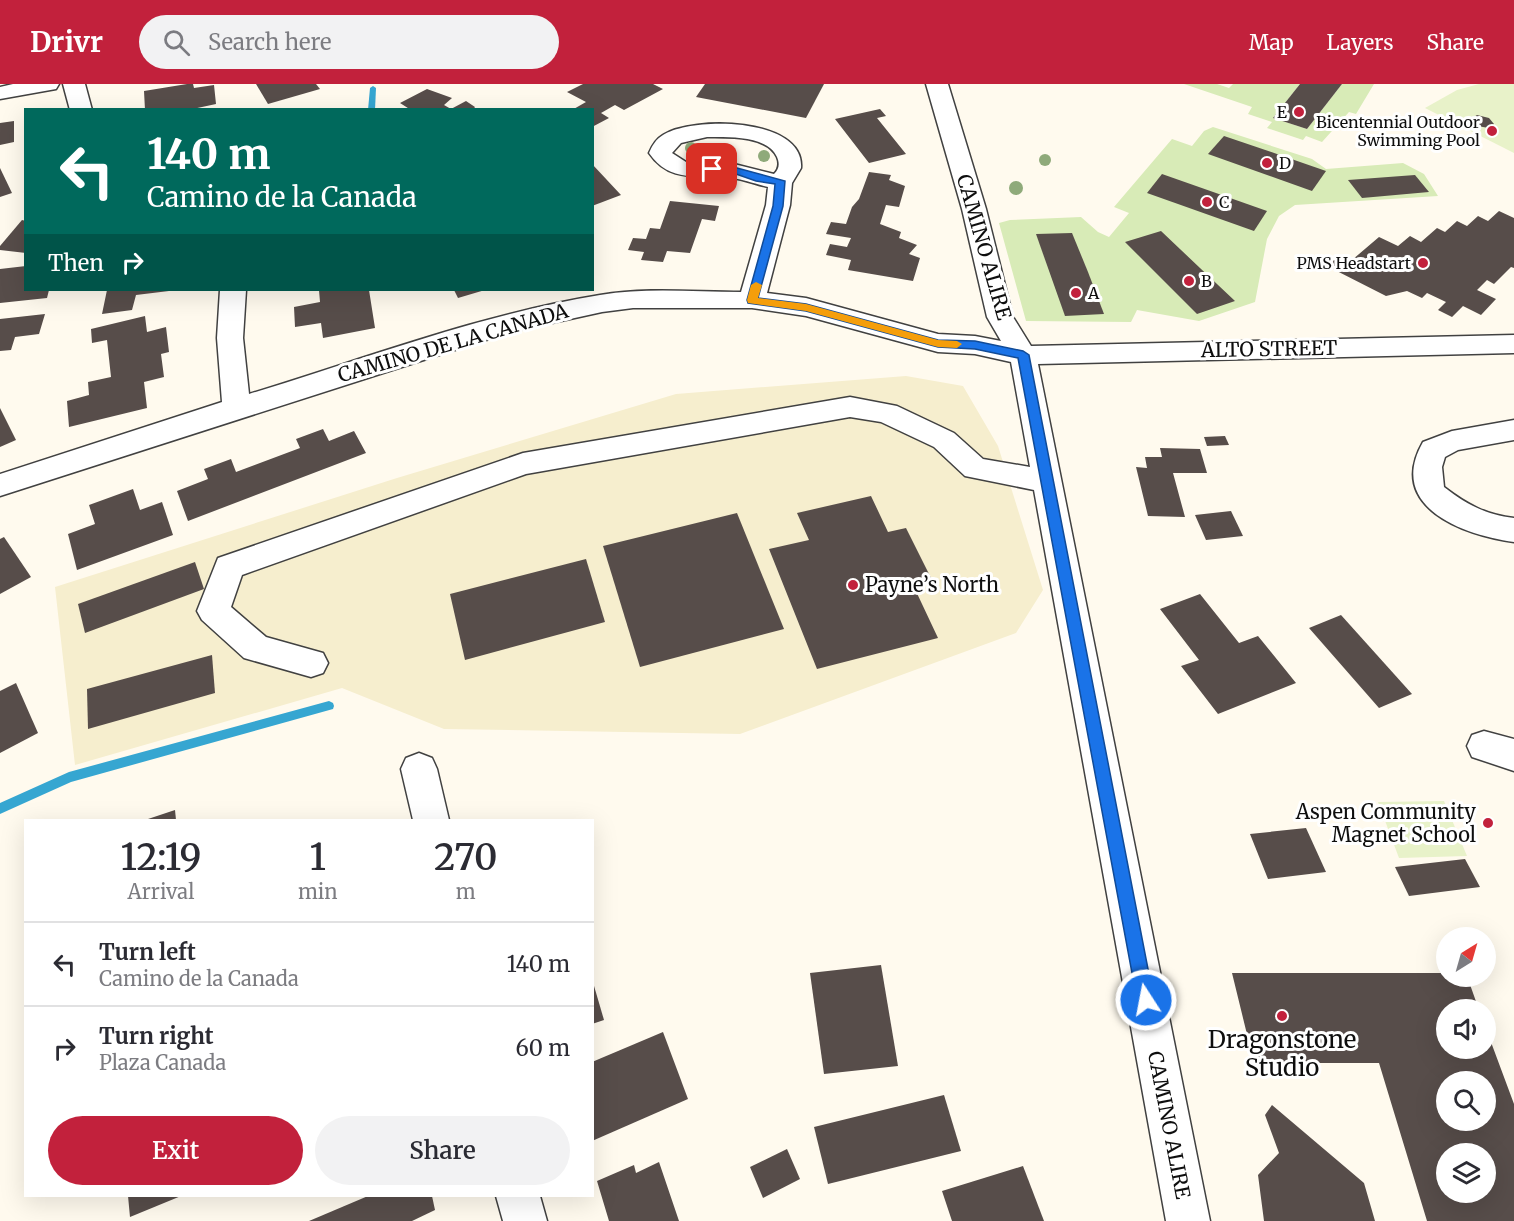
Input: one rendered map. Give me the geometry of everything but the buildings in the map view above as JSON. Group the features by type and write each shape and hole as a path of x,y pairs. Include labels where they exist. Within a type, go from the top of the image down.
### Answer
{"street":[{"path":"0,93 48,84"},
{"path":"74,84 80,108"},
{"name":"CAMINO ALIRE","path":"937,84 974,209 1000,317 1023,355 1188,1221"},
{"path":"752,300 778,206 780,181 790,170 790,160 786,151 768,138 723,130 692,132 669,141 662,147 660,153 664,160 684,168 725,169 770,182 780,181"},
{"path":"233,291 230,338 237,408"},
{"name":"CAMINO DE LA CANADA","path":"0,486 237,408 503,325 571,308 633,300 752,300 806,307 938,343 975,345 1023,355"},
{"name":"ALTO STREET","path":"1023,355 1514,344"},
{"path":"311,663 256,648 213,611 229,567 524,464 850,407 887,413 944,440 975,468 1047,481"},
{"path":"1514,430 1452,441 1433,450 1427,467 1430,492 1453,512 1491,528 1514,530"},
{"path":"419,769 431,819"},
{"path":"518,1197 525,1221"}],"shaded area":[{"path":"906,376 963,386 998,446 1043,590 1016,633 740,734 444,729 342,688 75,765 55,587 397,478 676,394"}],"green space":[{"path":"1184,84 1217,84 1229,88 1233,84 1300,84 1273,118 1307,129 1342,84 1374,84 1356,114 1349,112 1322,142 1306,136 1303,140 1267,128 1272,122 1248,114 1252,107"},
{"name":"Bicentennial Outdoor Swimming Pool","path":"1479,84 1514,84 1514,153 1425,108 1457,90"},
{"path":"1213,127 1312,159 1326,169 1403,163 1424,174 1438,196 1295,205 1279,216 1267,239 1255,302 1199,321 1137,310 1131,322 1026,321 999,223 1010,220 1081,217 1098,232 1109,237 1129,213 1114,207 1172,139 1192,146 1204,131"},
{"path":"1444,801 1467,856 1399,858 1378,802"}],"waterway":[{"path":"371,108 373,88"},
{"path":"0,809 69,777 329,706"}],"slow traffic":[{"path":"756,285 752,300 806,307 938,343 957,344"}],"place":[{"name":"E","path":"1299,112"},
{"name":"Bicentennial Outdoor Swimming Pool","path":"1492,131"},
{"name":"D","path":"1267,163"},
{"name":"C","path":"1207,202"},
{"name":"PMS Headstart","path":"1423,263"},
{"name":"B","path":"1189,281"},
{"name":"A","path":"1076,293"},
{"name":"Payne’s North","path":"853,585"},
{"name":"Aspen Community Magnet School","path":"1488,823"},
{"name":"Dragonstone Studio","path":"1282,1016"}],"route":[{"path":"712,169 737,171 770,182 780,181 778,206 752,300 806,307 938,343 975,345 1023,355 1146,1000"}]}
